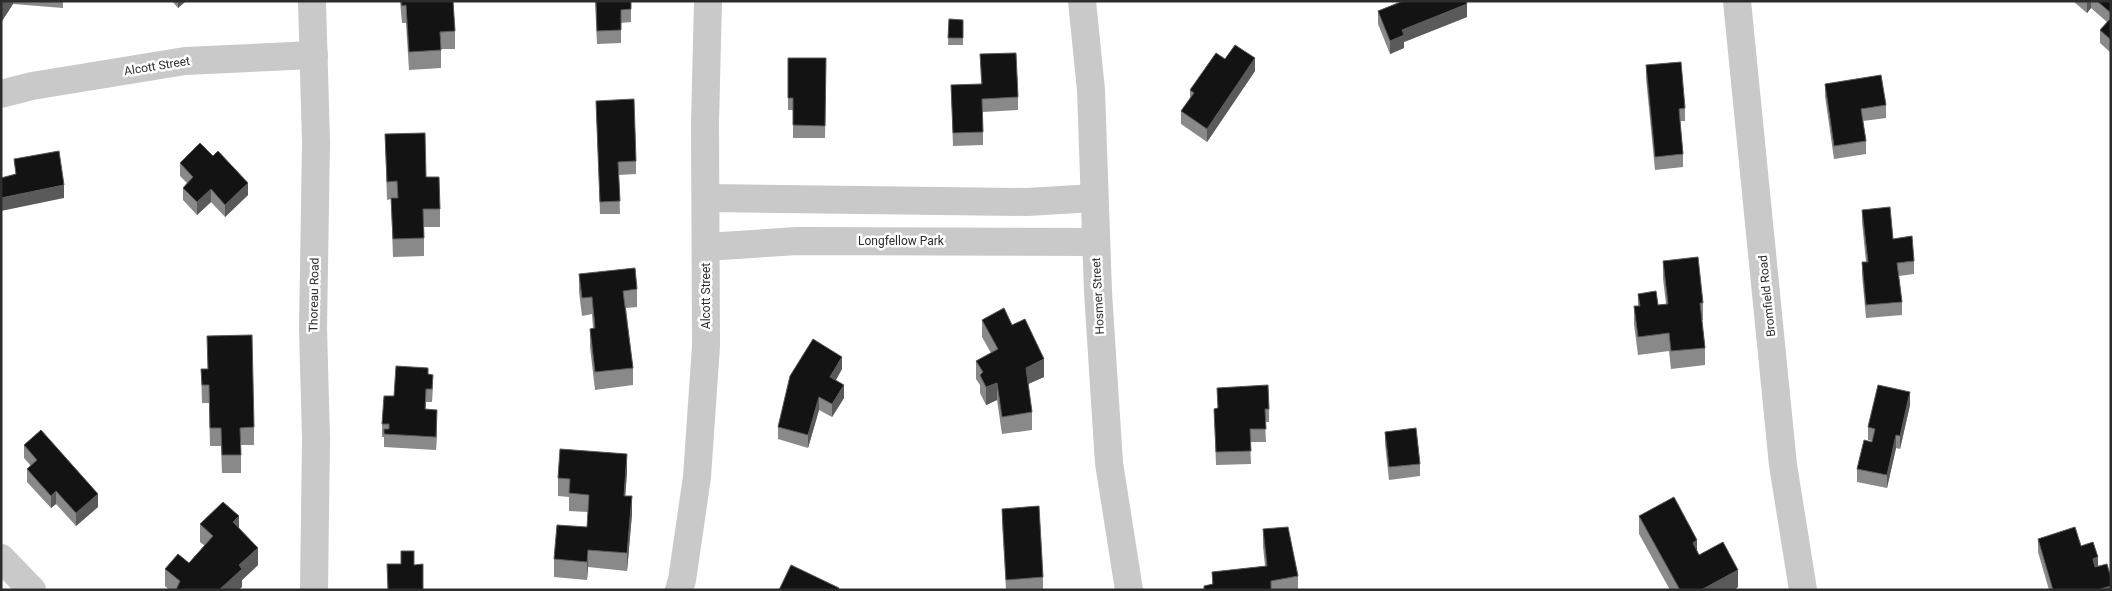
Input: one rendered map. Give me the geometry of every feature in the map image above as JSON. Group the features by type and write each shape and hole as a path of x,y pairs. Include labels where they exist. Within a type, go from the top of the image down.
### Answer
{"street":[{"name":"Thoreau Road","path":"312,1 316,143 313,328 316,439 314,590"},
{"name":"Alcott Street","path":"679,590 697,477 706,346 708,1"},
{"name":"Bromfield Road","path":"1737,1 1783,465 1803,590"},
{"name":"Hosmer Street","path":"1090,2 1094,198 1109,463 1129,590"},
{"name":"Alcott Street","path":"1,94 32,86 185,61 314,55"},
{"path":"706,198 1027,202 1094,198"},
{"name":"Longfellow Park","path":"706,247 796,241 1096,242"},
{"path":"1,558 32,590"}],"building":[{"path":"401,1 453,1 455,31 440,32 441,50 409,52 406,5 402,6"},
{"path":"596,1 631,1 631,9 621,10 621,30 597,31"},
{"path":"1403,1 1466,1 1467,4 1402,30 1404,35 1390,41 1378,11"},
{"path":"2097,1 2111,1 2111,13"},
{"path":"2111,18 2111,40 2100,30"},
{"path":"949,19 963,20 963,38 948,38"},
{"path":"1235,45 1255,58 1207,129 1181,111 1194,93 1190,90 1216,53 1225,59"},
{"path":"1016,53 1018,97 982,99 983,132 953,133 951,85 982,84 980,54"},
{"path":"788,58 826,58 825,126 793,125 793,98 788,98"},
{"path":"1681,62 1685,108 1679,109 1683,154 1655,157 1646,65"},
{"path":"1881,75 1886,105 1861,109 1866,141 1834,146 1825,84"},
{"path":"634,99 636,161 618,162 620,201 600,202 596,101"},
{"path":"425,133 426,177 439,177 440,209 423,209 424,238 393,239 391,198 398,198 397,181 387,182 385,134"},
{"path":"200,143 213,156 218,151 248,183 225,205 211,189 197,202 183,188 193,177 180,163"},
{"path":"59,151 64,185 1,198 1,178 16,174 14,159"},
{"path":"1890,207 1893,239 1912,236 1914,261 1897,263 1902,302 1866,305 1862,262 1868,262 1862,210"},
{"path":"1698,257 1703,303 1700,303 1705,348 1671,351 1669,333 1638,337 1634,306 1640,306 1638,294 1656,291 1658,305 1668,304 1663,261"},
{"path":"635,268 637,289 623,291 633,368 595,372 590,329 595,328 592,297 582,298 579,274"},
{"path":"1004,308 1012,325 1025,319 1044,359 1026,368 1032,412 1002,417 997,383 986,387 980,375 983,372 976,361 998,349 982,320"},
{"path":"252,335 254,427 240,428 241,455 222,455 221,428 210,428 209,385 202,385 201,369 208,369 207,336"},
{"path":"813,339 842,357 830,377 844,385 832,404 819,397 808,435 778,427 790,376"},
{"path":"396,366 428,368 428,374 433,375 432,389 426,389 425,409 437,410 436,437 384,434 384,429 389,429 389,424 382,424 384,396 394,396"},
{"path":"1268,385 1269,409 1265,409 1266,429 1250,429 1251,451 1216,452 1214,409 1218,408 1217,388"},
{"path":"1878,385 1910,392 1900,436 1896,435 1887,475 1857,469 1864,440 1872,442 1875,429 1868,427"},
{"path":"1416,428 1420,464 1389,467 1385,432"},
{"path":"41,430 98,494 76,513 56,491 51,496 27,469 37,460 24,445"},
{"path":"560,449 627,454 624,496 632,496 627,553 588,550 587,562 554,559 557,525 587,527 589,495 569,493 570,479 558,478"},
{"path":"1674,497 1697,540 1693,543 1699,555 1723,542 1738,570 1701,590 1680,590 1639,516"},
{"path":"223,502 239,516 233,522 258,548 239,565 242,569 219,590 176,590 180,581 165,569 178,554 189,563 213,536 200,524"},
{"path":"1039,506 1043,577 1006,580 1002,509"},
{"path":"1288,527 1298,576 1271,581 1271,590 1204,590 1204,586 1213,584 1212,572 1267,566 1263,529"},
{"path":"2075,527 2081,546 2093,542 2098,557 2093,559 2095,567 2107,564 2111,586 2097,590 2053,590 2038,539"},
{"path":"401,551 414,551 414,565 423,564 423,590 388,590 387,564 401,564"},
{"path":"791,565 839,588 838,590 779,590"}]}
